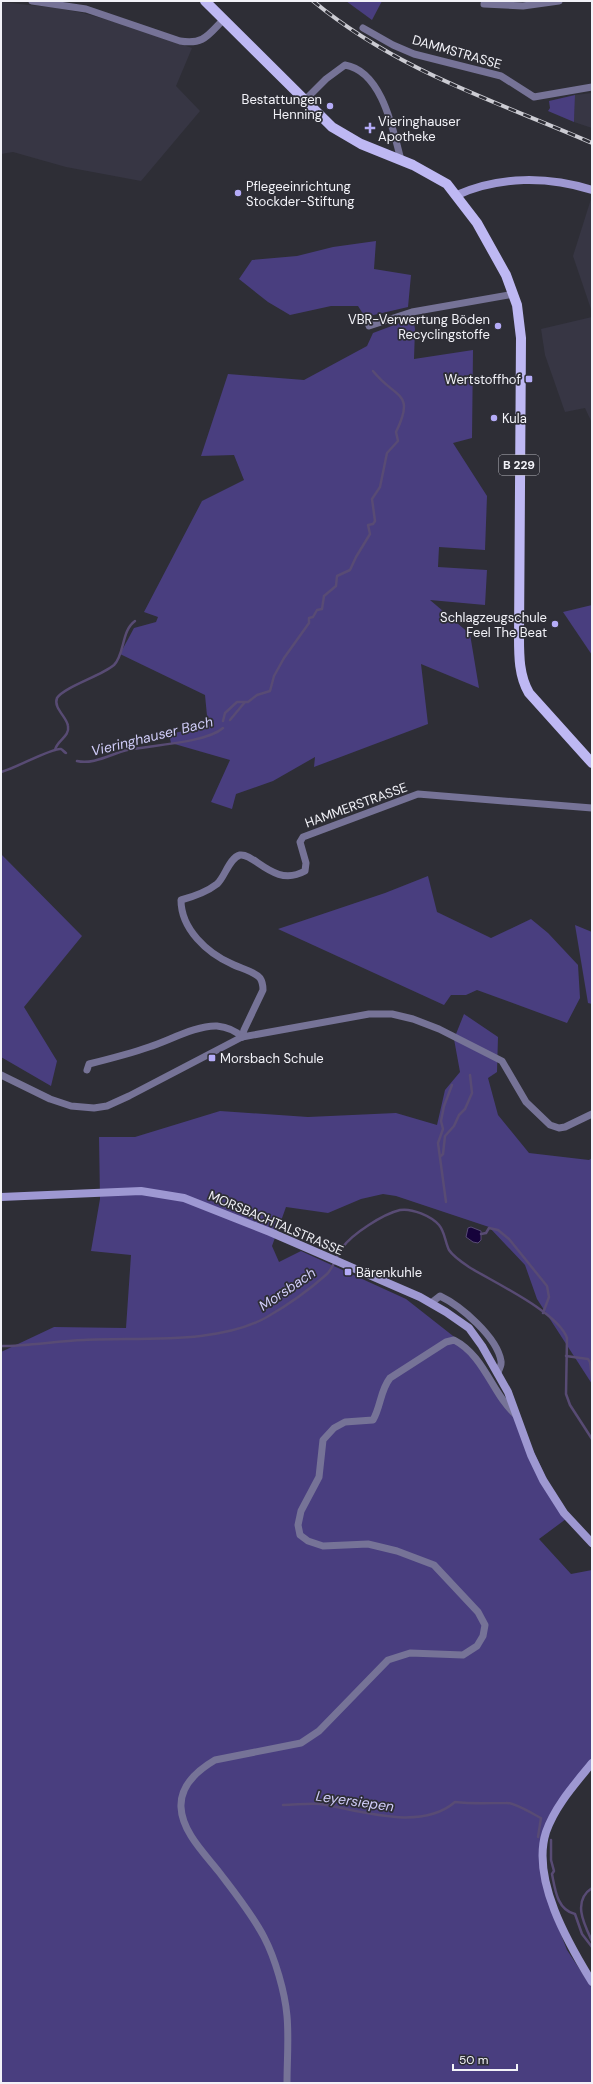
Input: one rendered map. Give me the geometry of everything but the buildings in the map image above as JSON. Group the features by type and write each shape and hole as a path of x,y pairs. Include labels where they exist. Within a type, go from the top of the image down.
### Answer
{"main road":[{"name":"B 229","path":"205,1 304,101 338,131 362,144 401,160 447,184 457,195 483,233 514,294 520,317 521,338 519,637 522,680 529,693 592,763"},
{"path":"457,195 474,187 504,181 548,182 592,190"},
{"name":"MORSBACHTALSTRASSE","path":"1,1197 141,1191 167,1194 204,1205 329,1258 431,1303 462,1321 469,1328 498,1373 508,1392 531,1455 553,1498 573,1524 592,1543"},
{"path":"592,1763 571,1790 550,1822 545,1838 543,1857 546,1880 558,1917 570,1944 592,1982"}],"street":[{"path":"32,1 86,9 180,41 191,43 198,42 205,38 224,19"},
{"path":"484,4 523,6 559,1"},
{"name":"DAMMSTRASSE","path":"363,28 393,45 414,54 447,64 501,76 534,97 592,87"},
{"path":"304,101 326,79 345,65 354,67 367,78 382,98 388,111 401,160"},
{"path":"369,326 412,312 514,294"},
{"name":"HAMMERSTRASSE","path":"242,1037 244,1030 258,1004 263,990 262,983 256,975 223,960 199,942 184,920 181,909 181,900 218,883 234,859 240,855 248,857 264,869 286,875 298,875 305,871 306,863 300,842 303,837 418,794 592,808"},
{"path":"1,1075 50,1099 71,1106 94,1108 107,1106 242,1037 369,1014 399,1016 439,1029 502,1061 526,1102 550,1126 559,1128 565,1127 592,1114"},
{"path":"86,1070 89,1064 135,1052 204,1028 217,1026 226,1028 238,1033 242,1037"},
{"path":"287,2083 287,2015 281,1985 264,1938 240,1900 192,1837 184,1821 181,1807 183,1795 191,1780 203,1767 215,1760 301,1743 319,1731 388,1660 410,1653 462,1655 477,1646 483,1636 485,1625 478,1612 434,1565 383,1547 368,1544 323,1546 308,1541 300,1535 298,1525 301,1511 319,1477 323,1440 326,1436 334,1428 345,1422 373,1420 379,1410 384,1386 390,1378 446,1342 454,1340 465,1345 475,1357 507,1407 516,1415"}],"shaded area":[{"path":"346,1 382,1 372,20"},
{"path":"1,2 57,8 83,13 119,23 192,48 176,86 200,111 141,181 66,167 13,152 1,154"},
{"path":"592,93 592,128 574,122 575,95"},
{"path":"575,95 574,122 548,111 550,108 549,101"},
{"path":"591,199 592,200 592,312 573,256"},
{"path":"376,241 374,269 411,275 408,307 365,317 358,306 331,306 290,315 268,302 239,279 252,260 297,256 333,247"},
{"path":"592,317 592,423 585,408 565,412 545,355 541,329"},
{"path":"413,318 415,329 414,359 473,350 472,438 453,443 487,496 485,550 439,547 438,567 487,570 485,605 430,600 470,634 479,688 421,664 428,724 314,767 315,757 273,781 236,794 232,809 211,802 230,760 171,743 169,734 208,726 205,695 120,654 134,628 156,622 158,617 144,612 202,501 244,480 234,455 201,456 228,374 304,380 367,346 373,333"},
{"path":"592,605 592,655 563,612"},
{"path":"1,854 82,936 24,1007 57,1061 51,1086 1,1057"},
{"path":"428,876 437,912 491,938 531,919 548,933 578,965 580,998 567,1023 477,990 466,995 451,995 444,1005 278,929 385,893"},
{"path":"575,925 592,932 592,1004 588,1003"},
{"path":"464,1014 498,1037 497,1072 488,1078 498,1115 529,1153 589,1160 592,1158 592,1384 537,1299 525,1265 489,1227 396,1196 383,1194 361,1199 328,1213 286,1207 272,1246 279,1262 301,1251 406,1299 476,1354 520,1423 566,1519 539,1539 571,1574 592,1570 592,1765 565,1792 541,1840 539,1855 549,1904 567,1950 592,1988 592,2083 1,2083 1,1352 54,1327 126,1328 131,1255 91,1251 100,1199 99,1137 135,1137 220,1111 308,1117 396,1113 437,1125 445,1090 460,1072 454,1039"},
{"path":"471,1227 481,1231 481,1240 478,1243 473,1242 466,1237 468,1228"}],"waterway":[{"name":"Vieringhauser Bach","path":"223,721 225,713 237,702 248,702 257,695 270,691 274,676 284,658 309,623 309,618 313,617 317,610 322,609 324,596 336,586 337,576 350,570 370,534 368,525 373,524 375,521 372,499 380,487 387,453 398,441 396,432 402,419 404,409 403,402 400,397 373,371"},
{"path":"55,750 68,730 67,723 58,709 56,702 57,698 67,690 114,665 120,655 127,631 135,621"},
{"name":"Vieringhauser Bach","path":"230,720 245,702"},
{"name":"Vieringhauser Bach","path":"77,761 89,762 127,750 178,743 204,737 223,728"},
{"name":"Vieringhauser Bach","path":"1,772 50,751 61,749 66,753"},
{"path":"441,1156 443,1154 445,1136 454,1126 459,1115 465,1109 472,1093 470,1075"},
{"path":"446,1202 438,1143 443,1129 441,1121 444,1106 452,1085"},
{"name":"Morsbach","path":"1,1346 106,1339 178,1338 202,1336 247,1326 267,1317 283,1307 320,1280 327,1274 342,1248 360,1231 393,1212 410,1210 426,1216 439,1225 443,1231 449,1250 458,1259 469,1267 524,1298 551,1318 561,1328 567,1338 566,1394 570,1405 592,1439"},
{"path":"481,1234 486,1233 489,1228 498,1230 509,1239 547,1286 549,1297 543,1313"},
{"path":"566,1356 588,1359 590,1362 592,1379"},
{"name":"Leyersiepen","path":"283,1805 320,1804 371,1814 407,1817 425,1816 441,1811 455,1802 509,1803 541,1818 538,1837"},
{"name":"Leyersiepen","path":"551,1840 551,1860 554,1871 552,1874 558,1898 564,1908 575,1914 582,1934 592,1947"},
{"name":"Morsbach","path":"592,1888 582,1899 581,1906 583,1920 592,1941"}],"railway":[{"path":"313,1 345,25 379,47 413,65 483,98 592,143"}],"place":[{"name":"Bestattungen Henning","path":"330,106"},
{"name":"Vieringhauser Apotheke","path":"370,128"},
{"name":"Pflegeeinrichtung Stockder-Stiftung","path":"238,193"},
{"name":"VBR-Verwertung Böden Recyclingstoffe","path":"498,326"},
{"name":"Wertstoffhof","path":"529,379"},
{"name":"Kula","path":"494,418"},
{"name":"Schlagzeugschule Feel The Beat","path":"555,624"},
{"name":"Morsbach Schule","path":"212,1058"},
{"name":"Bärenkuhle","path":"348,1272"}]}
